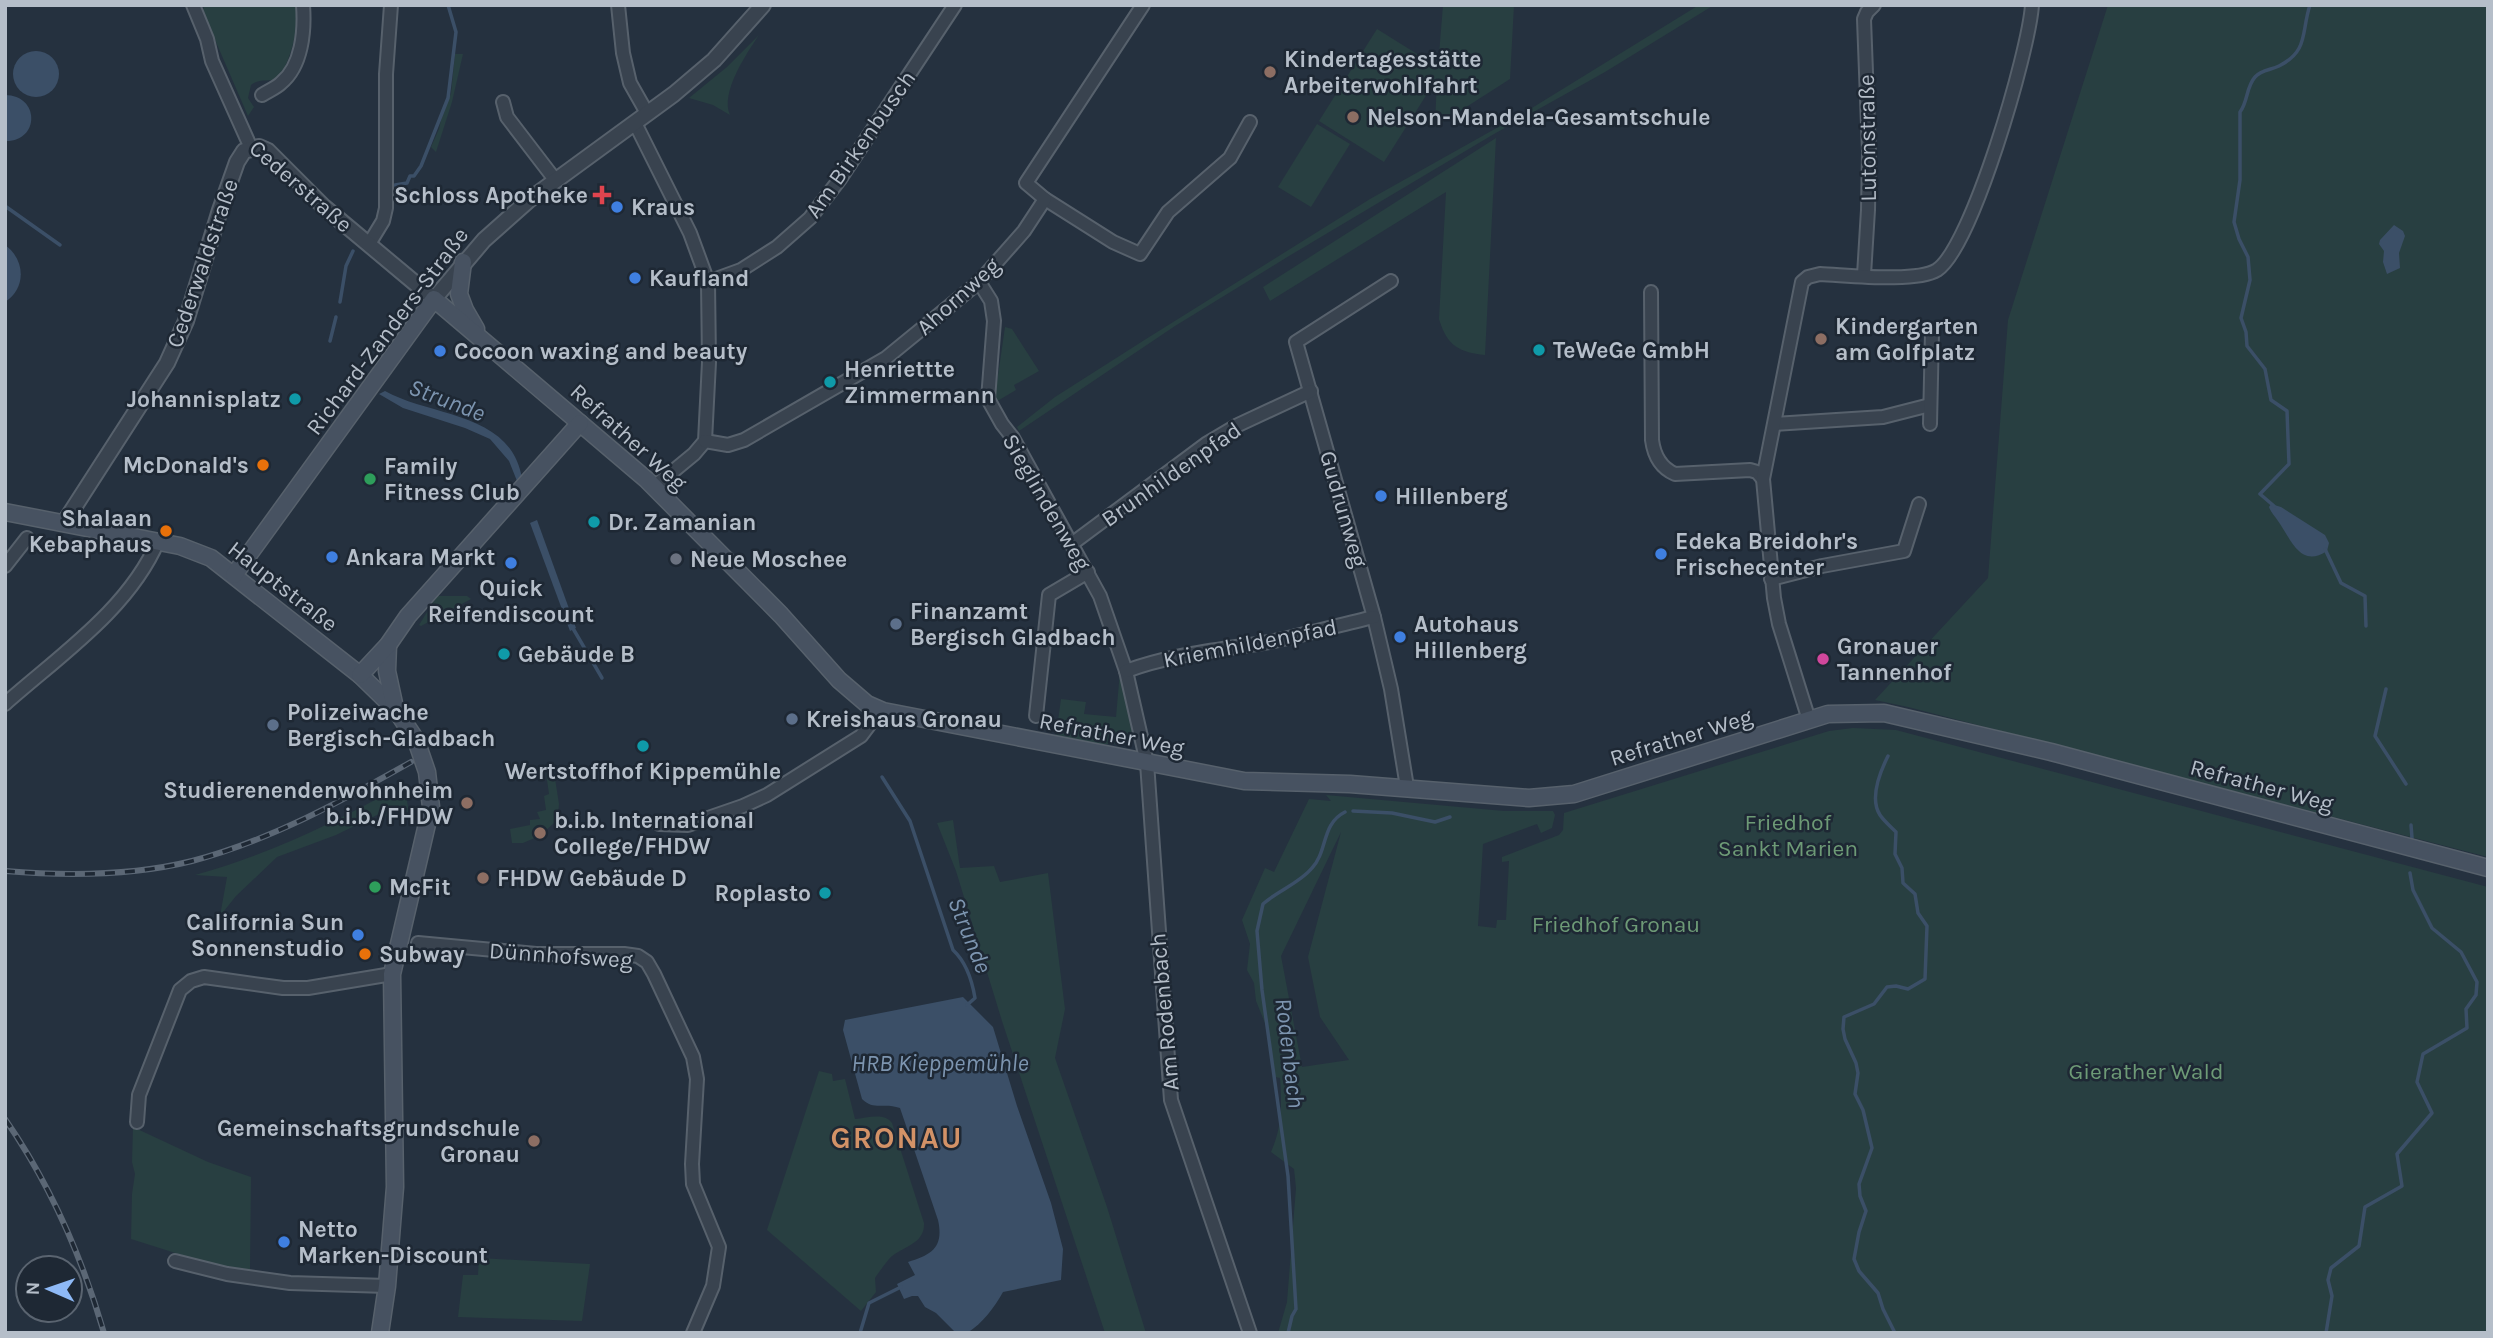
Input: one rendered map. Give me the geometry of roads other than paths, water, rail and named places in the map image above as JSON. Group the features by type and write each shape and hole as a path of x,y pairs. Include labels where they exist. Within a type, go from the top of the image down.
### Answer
{"main road":[{"path":"463,262 460,294 465,310 474,322 476,335"},
{"name":"Refrather Weg","path":"434,299 654,488 781,615 839,680 858,698 874,708 1244,781 1406,788 1529,798 1564,796 1836,713 1891,714 2051,752 2488,868"},
{"name":"Richard-Zanders-Straße","path":"234,575 434,299"},
{"path":"360,675 388,645 400,625 580,423"},
{"name":"Hauptstraße","path":"5,512 180,545 205,555 360,675 396,710 416,740 427,772 431,807 392,974 395,1187 387,1286 380,1333"},
{"path":"388,645 387,671 396,710"}],"street":[{"name":"Cederstraße","path":"193,5 207,39 212,61 251,148 268,150 324,207 434,299"},
{"path":"262,95 283,82 294,66 302,43 303,5"},
{"path":"369,244 383,221 386,208 386,74 391,5"},
{"path":"618,5 623,53 630,83 647,113"},
{"name":"Richard-Zanders-Straße","path":"434,299 463,262 496,228 714,60 763,5"},
{"name":"Am Birkenbusch","path":"708,282 740,270 777,247 810,218 955,5"},
{"path":"1143,5 1026,183 1045,199 1114,242 1140,254 1168,212 1230,158 1250,122"},
{"name":"Lutonstraße","path":"1864,275 1869,152 1864,19 1874,5"},
{"path":"1809,720 1779,624 1771,579 1763,480 1802,282 1812,275 1927,274 1935,271 1950,257 1987,175 2008,112 2032,5"},
{"path":"503,102 507,117 556,181"},
{"path":"635,122 690,233 708,282 708,401 705,441 694,454 654,488"},
{"name":"Cederwaldstraße","path":"64,523 167,363 191,308 237,162 244,151 251,148"},
{"name":"Ahornweg","path":"705,441 728,445 744,440 886,358 979,282 1024,231 1045,199"},
{"name":"Gudrunweg","path":"1391,281 1296,342 1374,617 1391,690 1406,788"},
{"name":"Sieglindenweg","path":"979,282 992,301 994,321 988,399 1073,543 1111,624 1126,671 1147,763"},
{"path":"1651,292 1652,440 1658,459 1668,471 1675,474 1750,470 1757,472 1763,480"},
{"path":"1930,424 1933,332"},
{"name":"Brunhildenpfad","path":"1073,543 1206,444 1238,425 1311,391"},
{"path":"1775,425 1883,417 1930,405"},
{"path":"1771,579 1822,566 1904,551 1919,504"},
{"path":"5,566 27,538"},
{"path":"5,704 87,635 129,589 159,541"},
{"path":"1036,716 1049,595 1088,572"},
{"name":"Kriemhildenpfad","path":"1126,671 1150,662 1207,650 1270,642 1374,617"},
{"path":"659,824 688,825 767,795 861,736 873,720 874,708"},
{"name":"Am Rodenbach","path":"1147,763 1168,1087 1250,1333"},
{"name":"Dünnhofsweg","path":"418,943 536,954 624,954 638,956 647,962 693,1057 697,1079 693,1184 719,1247 713,1286 693,1333"},
{"path":"137,1122 139,1095 180,990 191,981 204,977 283,988 308,988 392,974"},
{"path":"175,1261 227,1275 290,1283 387,1286"}],"water":[{"path":"36,51 52,58 59,74 52,90 36,97 20,90 13,74 20,58"},
{"path":"5,95 25,102 31,118 30,127 25,134 5,141"},
{"path":"2394,225 2403,231 2405,236 2399,253 2400,268 2387,274 2383,262 2384,251 2379,244"},
{"path":"5,245 17,258 21,274 17,289 5,302"},
{"path":"385,391 486,429 503,441 515,457 522,479 517,481 509,461 490,439 403,408 379,394"},
{"path":"2271,504 2281,507 2325,535 2329,543 2327,551 2318,556 2310,556 2297,550 2271,511"},
{"path":"537,520 576,628 570,631 530,523"},
{"name":"HRB Kieppemühle","path":"963,997 993,1027 1051,1203 1063,1249 1061,1280 1003,1292 988,1315 967,1333 954,1331 936,1313 925,1307 918,1296 904,1299 897,1284 915,1275 908,1262 930,1253 934,1248 939,1237 938,1220 900,1108 875,1106 862,1099 843,1030 845,1020"}],"waterway":[{"path":"395,185 407,183 410,176 414,176 421,166 448,98 456,32 448,5"},
{"path":"2274,506 2260,494 2289,464 2287,411 2271,400 2265,369 2247,346 2241,318 2250,280 2248,257 2234,222 2240,180 2240,112 2255,77 2289,60 2300,47 2310,5"},
{"name":"Strunde","path":"5,206 60,245"},
{"path":"340,302 346,266 353,251"},
{"path":"330,341 336,317"},
{"path":"2325,549 2341,583 2365,596 2366,626"},
{"name":"Strunde","path":"571,625 602,678"},
{"path":"2386,689 2375,736 2406,784"},
{"path":"1888,756 1879,777 1875,801 1880,815 1896,832 1895,854 1902,868 1903,883 1915,894 1918,913 1927,926 1925,979 1908,989 1887,987 1874,1004 1844,1017 1843,1029 1856,1063 1858,1073 1855,1094 1863,1110 1872,1148 1859,1184 1866,1211 1854,1259 1859,1271 1878,1293 1895,1333"},
{"name":"Strunde","path":"882,777 910,821 953,950 962,960 970,978 975,998 967,1005"},
{"name":"Rodenbach","path":"1353,811 1392,813 1435,822 1450,817"},
{"name":"Rodenbach","path":"1288,1333 1296,1309 1288,1176 1262,990 1257,931 1263,904 1312,868 1321,854 1332,823 1345,812"},
{"path":"2411,825 2412,838"},
{"path":"2326,1333 2332,1296 2328,1280 2331,1268 2359,1246 2365,1207 2402,1186 2397,1154 2432,1113 2417,1082 2423,1054 2467,1028 2466,1009 2476,995 2477,982 2461,952 2432,928 2413,890 2410,873"},
{"name":"Strunde","path":"860,1333 869,1303 901,1287"}],"railway":[{"path":"5,871 99,874 146,870 192,861 221,853 277,831 411,762"},
{"path":"5,1119 36,1169 63,1222 86,1277 104,1333"}],"place":[{"name":"Kindertagesstätte Arbeiterwohlfahrt","path":"1270,72"},
{"name":"Nelson-Mandela-Gesamtschule","path":"1353,117"},
{"name":"Schloss Apotheke","path":"602,195"},
{"name":"Kraus","path":"617,207"},
{"name":"Kaufland","path":"635,278"},
{"name":"Kindergarten am Golfplatz","path":"1821,339"},
{"name":"TeWeGe GmbH","path":"1539,350"},
{"name":"Cocoon waxing and beauty","path":"440,351"},
{"name":"Henriettte Zimmermann","path":"830,382"},
{"name":"Johannisplatz","path":"295,399"},
{"name":"McDonald's","path":"263,465"},
{"name":"Family Fitness Club","path":"370,479"},
{"name":"Hillenberg","path":"1381,496"},
{"name":"Dr. Zamanian","path":"594,522"},
{"name":"Shalaan Kebaphaus","path":"166,531"},
{"name":"Edeka Breidohr's Frischecenter","path":"1661,554"},
{"name":"Ankara Markt","path":"332,557"},
{"name":"Neue Moschee","path":"676,559"},
{"name":"Quick Reifendiscount","path":"511,563"},
{"name":"Finanzamt Bergisch Gladbach","path":"896,624"},
{"name":"Autohaus Hillenberg","path":"1400,637"},
{"name":"Gebäude B","path":"504,654"},
{"name":"Gronauer Tannenhof","path":"1823,659"},
{"name":"Kreishaus Gronau","path":"792,719"},
{"name":"Polizeiwache Bergisch-Gladbach","path":"273,725"},
{"name":"Wertstoffhof Kippemühle","path":"643,746"},
{"name":"Studierenendenwohnheim b.i.b./FHDW","path":"467,803"},
{"name":"b.i.b. International College/FHDW","path":"540,833"},
{"name":"FHDW Gebäude D","path":"483,878"},
{"name":"McFit","path":"375,887"},
{"name":"Roplasto","path":"825,893"},
{"name":"California Sun Sonnenstudio","path":"358,935"},
{"name":"Subway","path":"365,954"},
{"name":"Gemeinschaftsgrundschule Gronau","path":"534,1141"},
{"name":"Netto Marken-Discount","path":"284,1242"}],"district":[{"name":"GRONAU","path":"897,1138"}],"park label":[{"name":"Friedhof Sankt Marien","path":"1788,835"},
{"name":"Friedhof Gronau","path":"1616,924"},
{"name":"Gierather Wald","path":"2146,1071"}]}
